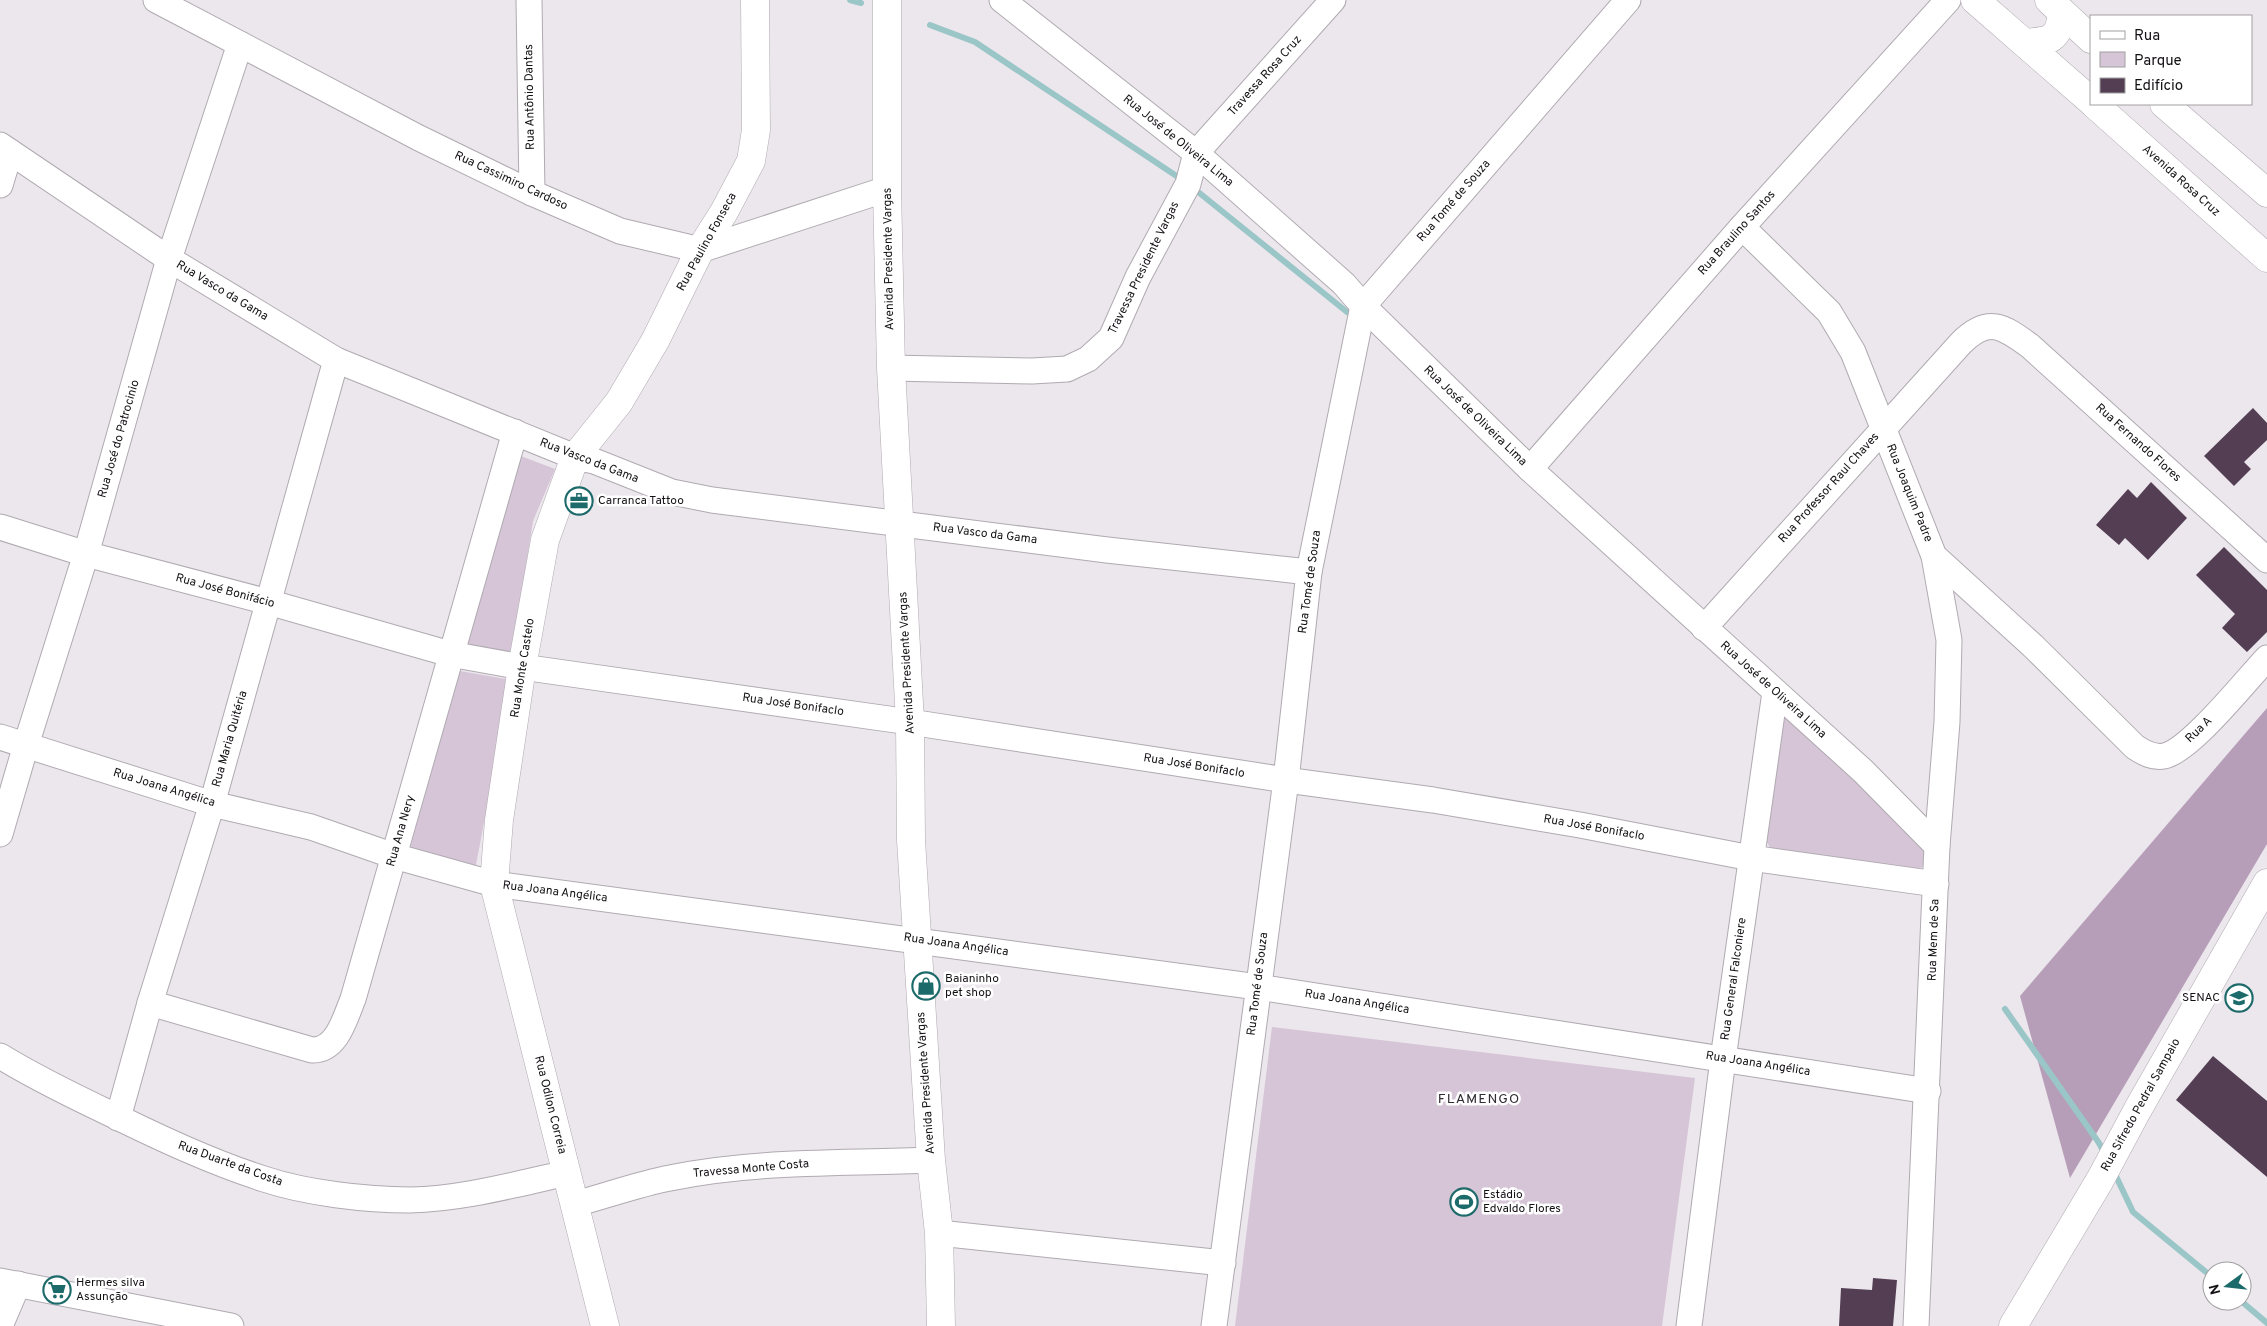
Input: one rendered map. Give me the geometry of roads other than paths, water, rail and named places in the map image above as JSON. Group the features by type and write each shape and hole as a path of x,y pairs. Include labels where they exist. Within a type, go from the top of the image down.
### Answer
{"main road":[{"name":"Rua Paulino Fonseca","path":"575,457 623,394 655,341 700,250 724,212 751,161 756,130 755,0"},
{"name":"Avenida Presidente Vargas","path":"887,0 887,189 891,368 910,722 911,840 931,1160 939,1233 941,1326"},
{"path":"1975,0 2090,100"},
{"path":"2026,43 2051,39 2058,32 2056,6"},
{"path":"2056,6 2090,38"},
{"name":"Avenida Rosa Cruz","path":"2095,105 2267,258"},
{"path":"2165,105 2267,193"},
{"name":"Rua Monte Castelo","path":"494,884 499,820 522,667 545,540 575,457"},
{"name":"Rua Sifredo Pedral Sampaio","path":"2013,1326 2100,1180 2267,883"},
{"name":"Rua Odilon Correia","path":"494,884 605,1326"}],"street":[{"name":"Rua Cassimiro Cardoso","path":"156,0 420,138 532,193 620,231 700,250"},
{"name":"Rua Antônio Dantas","path":"529,0 532,193"},
{"name":"Travessa Rosa Cruz","path":"1196,153 1333,0"},
{"name":"Rua Tomé de Souza","path":"1214,1326 1286,780 1309,572 1363,306 1628,0"},
{"name":"Rua Braulino Santos","path":"1530,469 1742,227 1948,0"},
{"name":"Rua José de Oliveira Lima","path":"1017,5 1196,153 1344,284 1363,306 1530,469 1863,771 1937,846"},
{"name":"Rua José do Patrocinio","path":"0,834 26,744 86,554 169,259 240,44"},
{"path":"0,185 5,148"},
{"name":"Rua Vasco da Gama","path":"5,148 169,259 336,360 575,457 594,461 672,492 712,500 1107,550 1309,572"},
{"name":"Travessa Presidente Vargas","path":"891,368 1032,371 1068,369 1088,359 1111,338 1138,277 1182,192 1196,153"},
{"path":"700,250 887,189"},
{"name":"Rua Joaquim Padre","path":"1742,227 1829,312 1840,328 1853,352 1934,556 2119,729"},
{"name":"Rua Professor Raul Chaves","path":"1704,628 1882,428 1968,336 1984,327 2007,329"},
{"name":"Rua Fernando Flores","path":"2007,329 2030,346 2267,560"},
{"name":"Rua Maria Quitéria","path":"118,1118 150,1003 212,804 336,360"},
{"name":"Rua Ana Nery","path":"150,1003 312,1050 324,1048 332,1042 340,1029 353,998 515,432"},
{"name":"Rua José Bonifácio","path":"0,527 86,554 268,602 450,654"},
{"name":"Rua Mem de Sa","path":"1916,1326 1928,1091 1937,846 1947,722 1949,640 1934,556"},
{"name":"Rua José Bonifaclo","path":"450,654 522,667 910,722 1286,780 1433,800 1580,825 1751,858 1936,884"},
{"name":"Rua A","path":"2119,729 2135,747 2147,755 2165,756 2200,731 2267,658"},
{"name":"Rua General Falconiere","path":"1689,1326 1723,1058 1776,692"},
{"name":"Rua Joana Angélica","path":"0,737 212,804 311,827 394,856 494,884 1258,987 1928,1091"},
{"name":"Rua Duarte da Costa","path":"0,1056 30,1075 157,1138 265,1180 299,1188 377,1199 412,1200 444,1197 567,1173"},
{"name":"Travessa Monte Costa","path":"575,1204 670,1178 728,1170 799,1164 931,1160"},
{"path":"939,1233 1223,1263"},
{"path":"0,1326 9,1282 224,1325"}],"waterway":[{"path":"850,0 861,3"},
{"path":"930,25 975,42 1184,181"},
{"path":"1192,187 1347,312"},
{"path":"2005,1009 2105,1154"},
{"path":"2114,1172 2133,1212 2202,1269"},
{"path":"2252,1310 2267,1323"}],"place":[{"name":"Carranca Tattoo","path":"579,501"},
{"name":"Baianinho pet shop","path":"926,986"},
{"name":"SENAC","path":"2239,998"},
{"name":"Estádio Edvaldo Flores","path":"1464,1202"},
{"name":"Hermes silva Assunção","path":"57,1290"}],"district":[{"name":"FLAMENGO","path":"1479,1099"}]}
